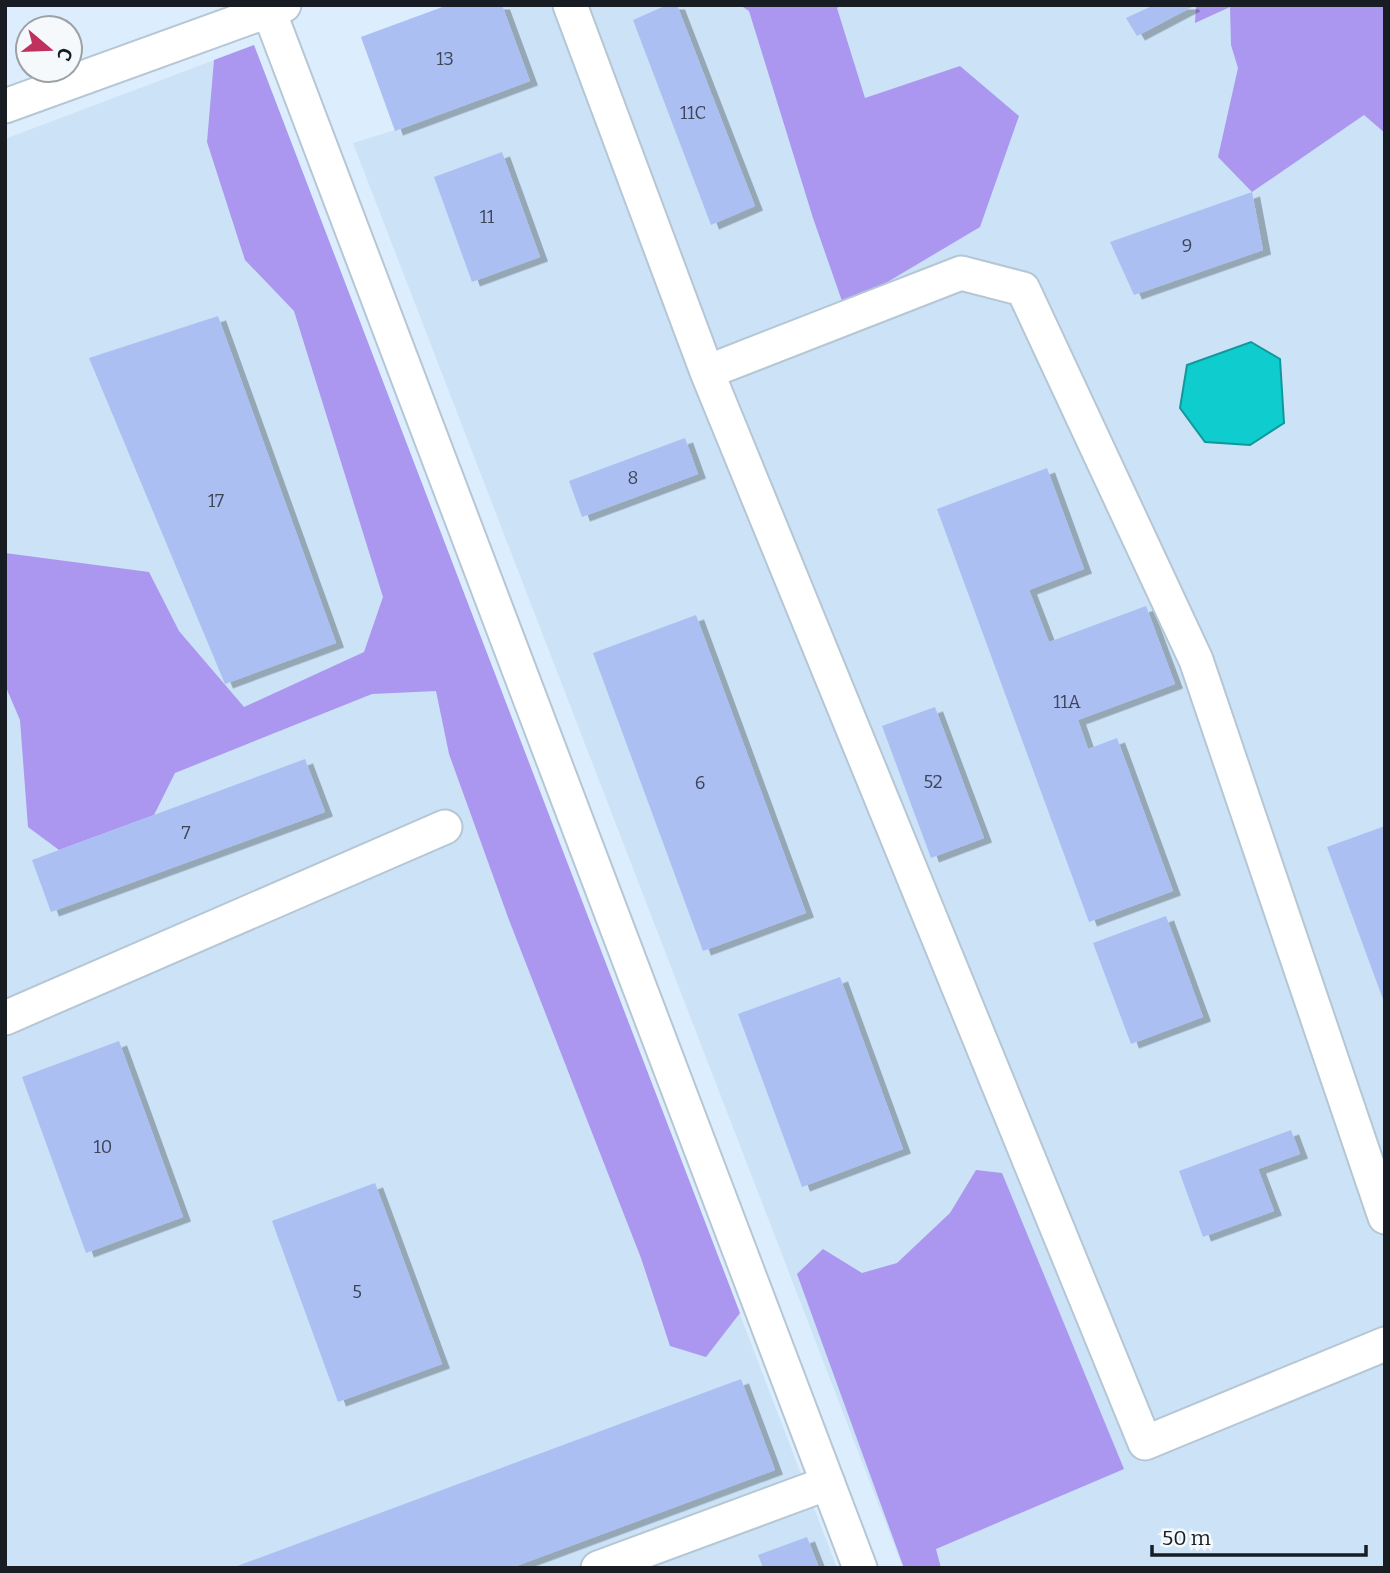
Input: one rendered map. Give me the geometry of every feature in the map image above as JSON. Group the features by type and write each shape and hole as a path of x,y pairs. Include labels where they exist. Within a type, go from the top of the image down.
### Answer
{"street":[{"path":"570,5 706,372 1146,1443 1385,1344"},
{"path":"5,106 276,8 860,1568"},
{"path":"706,372 961,273 1023,289 1196,660 1385,1217"},
{"path":"5,1018 445,827"},
{"path":"598,1568 828,1483"}],"shaded area":[{"path":"448,5 1385,5 1385,1568 903,1568 353,143 395,130 361,37"},
{"path":"740,5 841,5 837,8 865,98 960,66 1019,116 980,227 879,287 842,301 813,218 749,11"},
{"path":"1196,5 1385,5 1385,133 1364,115 1252,192 1218,157 1238,68 1231,45 1230,7 1195,23"},
{"path":"254,45 837,1568 5,1568 5,139"},
{"path":"254,45 740,1313 706,1357 670,1346 641,1258 509,920 449,754 436,691 372,694 175,773 154,815 59,850 28,827 20,720 5,685 5,553 149,572 179,631 244,707 364,652 383,597 294,311 245,260 207,142 214,60"},
{"path":"976,1170 1002,1173 1124,1469 936,1549 941,1568 904,1568 797,1274 823,1249 862,1273 897,1263 950,1213"}],"water":[{"path":"1251,342 1280,359 1284,423 1250,445 1205,442 1180,408 1187,365"}],"building":[{"path":"448,5 502,5 530,81 395,131 361,37"},
{"path":"667,5 677,5 755,206 711,225 633,20"},
{"path":"1154,5 1192,7 1137,36 1126,18"},
{"path":"502,152 540,257 472,282 434,177"},
{"path":"1252,192 1263,250 1134,295 1110,242"},
{"path":"218,316 336,643 225,684 89,358"},
{"path":"685,438 698,474 582,517 569,481"},
{"path":"1047,468 1084,569 1029,590 1049,642 1146,606 1175,684 1078,720 1088,749 1117,738 1173,891 1089,922 937,509"},
{"path":"696,615 806,913 703,951 593,653"},
{"path":"935,707 984,838 931,858 882,726"},
{"path":"305,759 325,812 51,912 32,860"},
{"path":"1385,826 1385,1002 1384,1002 1327,847"},
{"path":"1166,916 1203,1017 1131,1044 1093,943"},
{"path":"840,977 903,1149 802,1187 738,1014"},
{"path":"119,1041 183,1217 86,1253 22,1077"},
{"path":"1291,1130 1300,1154 1258,1169 1274,1211 1203,1237 1179,1171"},
{"path":"375,1183 442,1364 338,1402 272,1221"},
{"path":"741,1379 775,1470 511,1568 232,1568"},
{"path":"807,1537 819,1568 763,1568 758,1555"}]}
